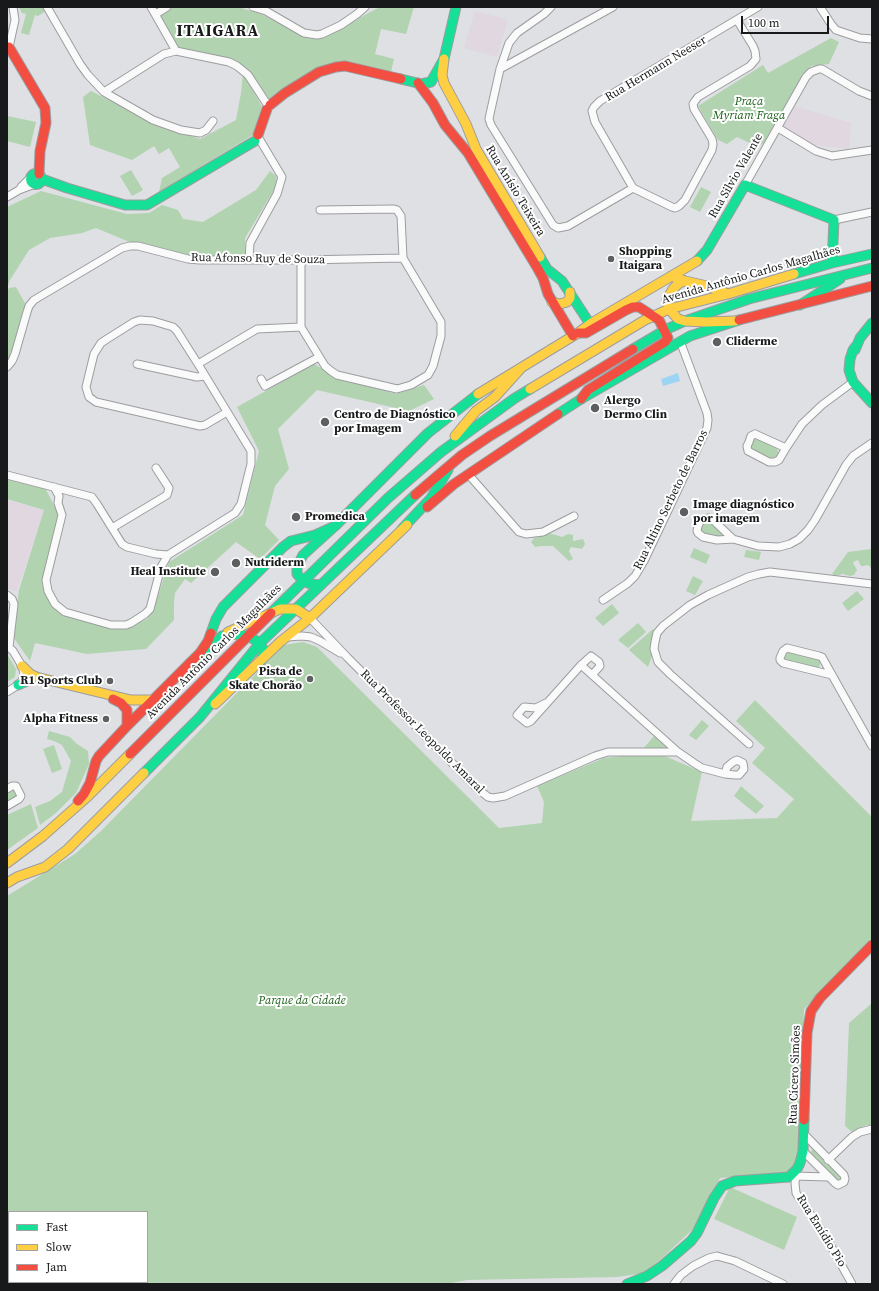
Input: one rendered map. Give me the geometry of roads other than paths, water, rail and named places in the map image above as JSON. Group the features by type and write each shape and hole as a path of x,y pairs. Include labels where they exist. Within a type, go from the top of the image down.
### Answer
{"street":[{"path":"7,197 35,179 46,123 45,108 8,47 15,20 13,7"},
{"path":"47,7 80,64 104,92 153,120 181,130 200,134 206,130 213,121"},
{"path":"151,7 176,51"},
{"path":"156,14 167,7"},
{"path":"253,7 266,11 304,33 316,35 322,34 341,25 364,7"},
{"path":"427,94 428,86 444,58 456,7"},
{"path":"551,7 512,38 508,43 500,70 489,119 491,125 553,225 558,228 568,226 633,188 675,208 685,200 712,150 713,144 712,139 694,109 693,104 698,97 750,66 756,59 753,46 737,20"},
{"path":"500,70 601,11 613,7"},
{"name":"Rua Hermann Neeser","path":"633,188 595,122 592,111 594,107 600,101 758,7"},
{"path":"820,7 836,30 860,38 872,39"},
{"path":"104,92 164,54 176,51 229,62 237,66 248,75 267,105"},
{"name":"Rua Anísio Teixeira","path":"444,58 442,75 444,83 470,133 476,149 547,269 562,281 590,324"},
{"path":"35,179 125,205 147,205 258,139 267,105 319,72 345,66 418,83 426,84 436,80 444,83"},
{"name":"Rua Silvio Valente","path":"650,289 697,261 707,250 806,77 815,70 822,69 859,91 872,96"},
{"name":"Rua Anísio Teixeira","path":"418,83 427,94 446,125 468,153 538,269 552,302 576,335"},
{"path":"778,128 816,151 832,156 872,150"},
{"path":"458,140 465,140 470,133"},
{"path":"249,260 250,243 280,189 282,177 258,139"},
{"path":"745,184 834,220 872,212"},
{"path":"301,260 301,327 325,366 337,375 398,389 405,388 428,375 433,366 441,336 441,322 403,258 400,216 397,210 320,210"},
{"path":"832,263 834,220"},
{"name":"Rua Afonso Ruy de Souza","path":"7,367 15,354 29,306 34,300 122,248 138,246 188,259 200,260 403,258"},
{"name":"Avenida Antônio Carlos Magalhães","path":"7,863 59,822 86,798 388,498 441,452 515,398 654,316 669,309 728,294 832,263 872,254"},
{"name":"Avenida Antônio Carlos Magalhães","path":"200,717 260,643 408,501 462,455 490,436 665,330 684,321 750,299 872,268"},
{"path":"800,305 848,273"},
{"path":"671,276 728,294"},
{"path":"685,281 679,283 669,295 667,300 669,309 678,319 684,321 736,321"},
{"name":"Avenida Antônio Carlos Magalhães","path":"59,822 84,794 90,783 94,765 99,756 126,726 205,647 216,619 223,607 283,547 291,541 315,535 335,526 414,446 442,421 487,388 576,335 590,324 650,289"},
{"name":"Avenida Antônio Carlos Magalhães","path":"7,882 44,867 61,854 200,717 287,637 310,618 402,529 454,484 468,474 581,399 690,336 736,321 871,289"},
{"path":"552,302 560,304 567,302 570,298 570,292"},
{"path":"576,335 586,333 633,307 643,309 654,316 660,322 668,338 665,342 588,390 581,399"},
{"path":"54,487 59,496 58,503 62,515 46,580 48,591 55,604 65,612 111,625 126,625 131,623 150,609 161,567 168,555 232,516 239,509 252,457 250,451 227,412 198,364 173,327 153,321 140,320 134,322 107,339 97,348 94,354 87,381 87,393 89,397 96,402 194,426 205,425 227,412"},
{"path":"786,448 755,434 751,436 747,446 748,451 769,462 776,462 779,460 802,424 852,379 856,346 860,338 872,323"},
{"path":"198,364 257,329 301,327"},
{"name":"Rua Altino Serbeto de Barros","path":"603,600 628,583 635,576 707,428 707,413 680,341"},
{"path":"262,379 266,386 319,357"},
{"path":"137,364 197,377 205,376"},
{"path":"441,452 476,411 495,397 522,367"},
{"path":"852,379 872,403"},
{"path":"733,539 709,518 704,519 698,526 697,531 703,537 717,540 733,539 758,546 770,547 790,544 799,539 815,520 846,465 853,456 872,443"},
{"path":"402,529 430,498 446,472 462,455"},
{"path":"112,528 167,495 169,492 167,485 156,468"},
{"path":"468,474 519,532 530,534 543,532 574,516"},
{"path":"7,475 92,497 119,540 127,547 156,554 168,555"},
{"path":"59,496 66,490"},
{"path":"321,585 303,581 299,577 296,570 300,560 335,526"},
{"path":"156,554 161,567"},
{"path":"749,744 658,662 655,656 655,642 657,633 663,626 690,605 748,577 759,574 770,572 872,584"},
{"path":"7,595 12,599 14,604 8,647 13,651 22,666 30,674 36,677 109,696 137,701 153,700"},
{"path":"190,663 208,650 222,636 232,630 280,609 296,609 310,618"},
{"name":"Rua Professor Leopoldo Amaral","path":"310,618 333,641 347,658 478,788 493,798 505,796 595,756 608,752 678,752"},
{"path":"222,636 233,634 253,638 262,645 264,651 261,661"},
{"name":"Rua Professor Leopoldo Amaral","path":"287,637 310,637 329,646 347,658"},
{"path":"832,675 786,664 781,662 780,658 783,651 787,648 819,656 823,659 872,746"},
{"path":"546,703 589,657 593,656 600,664 592,675"},
{"path":"581,665 678,752 702,768 725,774"},
{"path":"18,685 22,681 24,673 22,666"},
{"path":"7,692 36,677"},
{"path":"109,696 121,703 127,710 126,726"},
{"path":"7,789 12,786 16,786 21,796 19,799 7,806"},
{"name":"Rua Cícero Simões","path":"803,1151 805,1135 807,1033 811,1011 820,998 872,945"},
{"path":"828,1160 852,1137 860,1132 872,1129"},
{"name":"Rua Cícero Simões","path":"805,1135 844,1175 845,1179 844,1182 838,1185 829,1177"},
{"path":"793,1176 800,1163 803,1151"},
{"path":"803,1151 829,1177"},
{"path":"626,1284 647,1276 662,1266 691,1240 697,1233 714,1198 722,1186 734,1181 793,1176 829,1177"},
{"name":"Rua Emídio Pio","path":"793,1176 796,1193 827,1239 852,1284"},
{"path":"674,1284 692,1266 717,1256 735,1260 783,1284"}],"water":[{"path":"678,373 680,381 663,386 661,379"}],"place":[{"name":"Shopping Itaigara","path":"611,259"},
{"name":"Cliderme","path":"717,342"},
{"name":"Alergo Dermo Clin","path":"595,408"},
{"name":"Centro de Diagnóstico por Imagem","path":"325,422"},
{"name":"Image diagnóstico por imagem","path":"684,512"},
{"name":"Promedica","path":"296,517"},
{"name":"Nutriderm","path":"236,563"},
{"name":"Heal Institute","path":"215,572"},
{"name":"Pista de Skate Chorão","path":"310,679"},
{"name":"R1 Sports Club","path":"110,681"},
{"name":"Alpha Fitness","path":"106,719"}],"district":[{"name":"ITAIGARA","path":"218,32"}],"park label":[{"name":"Praça Myriam Fraga","path":"749,109"},
{"name":"Parque da Cidade","path":"302,1001"}]}
